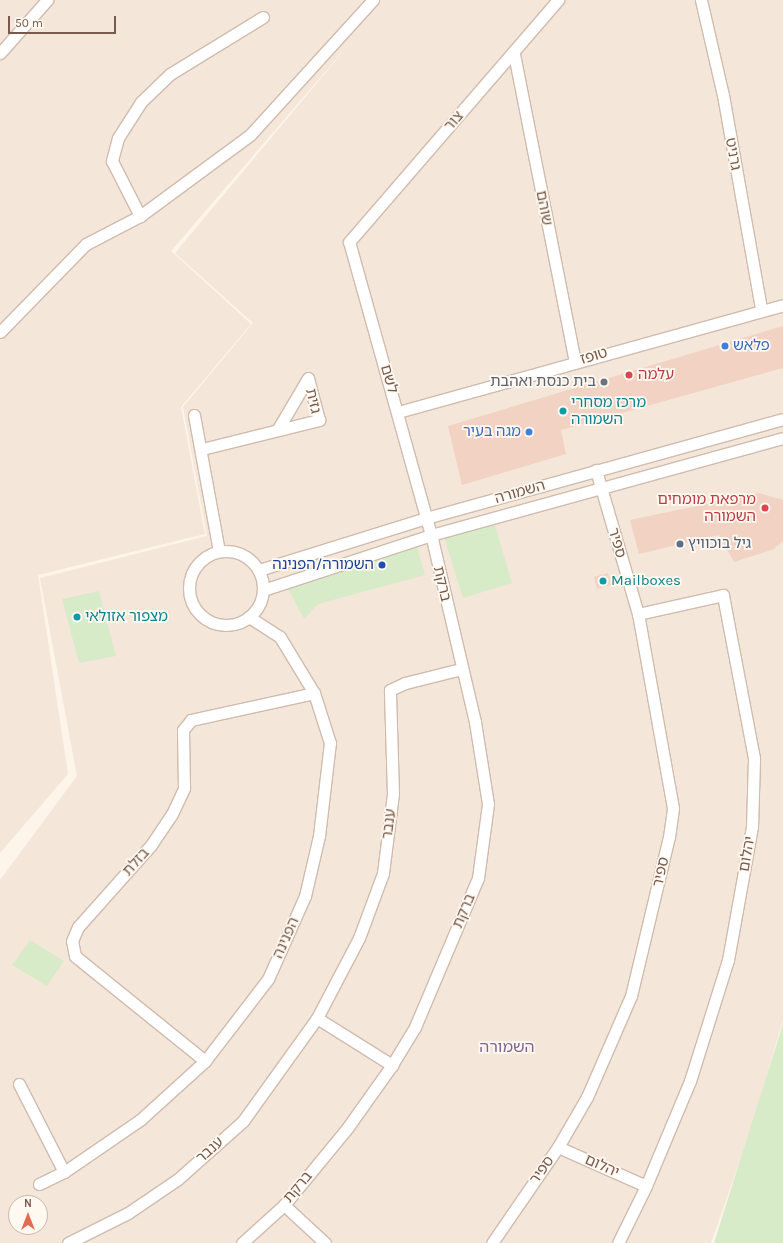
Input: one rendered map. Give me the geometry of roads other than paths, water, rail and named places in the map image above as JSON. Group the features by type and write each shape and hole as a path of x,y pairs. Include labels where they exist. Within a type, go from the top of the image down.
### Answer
{"street":[{"path":"0,53 47,0"},
{"name":"צור","path":"349,242 514,54 558,0"},
{"name":"גרניט","path":"701,0 723,95 761,309"},
{"path":"0,332 86,244 140,216 250,135 368,1"},
{"path":"140,216 112,161 118,138 141,102 170,74 263,17"},
{"name":"שוהם","path":"514,54 574,362"},
{"name":"לשם","path":"349,242 395,401 402,411 426,518"},
{"name":"טופז","path":"402,411 761,309 783,306"},
{"name":"גזית","path":"202,449 319,420 308,378 278,429"},
{"path":"194,414 202,449 219,551"},
{"name":"השמורה","path":"259,570 426,518 783,419"},
{"name":"השמורה","path":"263,590 431,536 601,487 783,438"},
{"name":"ספיר","path":"492,1243 558,1147 587,1097 631,996 669,837 673,808 638,614 596,470"},
{"name":"ברקת","path":"242,1243 284,1205 348,1127 392,1065 415,1027 478,878 488,804 475,722 460,669 426,518"},
{"path":"219,551 245,556 259,570 263,590 259,606 249,617 239,624 217,625 206,620 192,603 188,588 192,572 203,559 219,551"},
{"name":"יהלום","path":"618,1243 646,1186 690,1081 728,960 752,827 754,758 723,596 638,614"},
{"name":"הפנינה","path":"39,1184 64,1172 140,1120 205,1062 268,979 305,896 319,836 330,743 314,693 280,638 249,617"},
{"name":"ענבר","path":"68,1243 128,1213 178,1179 243,1121 318,1018 359,938 383,873 393,794 390,690 405,683 460,669"},
{"name":"בזלת","path":"205,1062 75,956 72,940 78,927 151,845 172,814 184,788 183,730 191,720 314,693"},
{"path":"318,1018 392,1065"},
{"path":"19,1084 64,1172"},
{"name":"יהלום","path":"558,1147 646,1186"},
{"path":"284,1205 325,1243"}],"place":[{"name":"פלאש","path":"725,346"},
{"name":"עלמה","path":"629,375"},
{"name":"בית כנסת ואהבת","path":"604,382"},
{"name":"מרכז מסחרי השמורה","path":"563,411"},
{"name":"מגה בעיר","path":"529,432"},
{"name":"מרפאת מומחים השמורה","path":"765,508"},
{"name":"גיל בוכוויץ","path":"680,544"},
{"name":"השמורה/הפנינה","path":"382,565"},
{"name":"Mailboxes","path":"603,581"},
{"name":"מצפור אזולאי","path":"77,617"}],"district":[{"name":"השמורה","path":"507,1047"}]}
